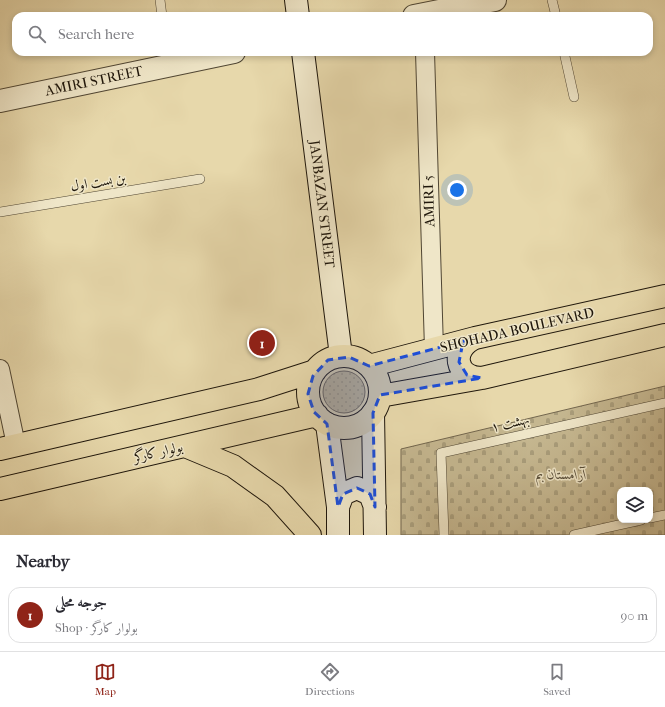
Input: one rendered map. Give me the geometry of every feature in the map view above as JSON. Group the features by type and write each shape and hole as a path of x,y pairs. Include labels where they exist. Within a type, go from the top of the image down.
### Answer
{"main road":[{"path":"296,0 298,12"},
{"path":"435,12 495,0"},
{"name":"AMIRI STREET","path":"0,101 168,62 208,56"},
{"name":"JANBAZAN STREET","path":"304,56 341,356"},
{"name":"SHOHADA BOULEVARD","path":"368,366 475,338 665,296"},
{"path":"322,420 336,427 350,428 363,423 377,404 665,335"},
{"path":"475,338 468,341 462,347 459,354 459,362 467,375 474,378 482,378"},
{"path":"8,447 259,389 315,371 328,360 341,356 354,358 368,366 379,382 377,404 375,535"},
{"path":"315,371 309,384 308,394 310,403 322,420 338,507 338,535"},
{"name":"بولوار کارگر","path":"0,490 185,446 322,420"},
{"path":"185,446 233,466 276,496 310,535"},
{"path":"338,507 343,494 349,490 357,488 370,494 375,507"}],"street":[{"name":"AMIRI 5","path":"425,56 434,349"},
{"path":"0,369 8,447"}],"lane":[{"path":"160,0 162,12"},
{"path":"552,0 555,12"},
{"path":"565,56 574,97"},
{"name":"بن بست اول","path":"0,212 200,179"},
{"name":"بهشت ۱","path":"444,535 441,453 665,403"},
{"path":"653,517 665,515"},
{"path":"574,535 628,523"}],"highlighted area":[{"path":"475,338 462,347 459,362 467,375 482,378 380,395 373,413 375,507 370,494 357,488 343,494 338,507 327,424 314,412 308,394 313,376 328,360 349,357 369,366"}],"green space":[{"path":"340,371 348,371 359,377 365,388 365,396 359,407 348,413 340,413 329,407 323,396 323,388 329,377"},
{"name":"آرامستان بم","path":"665,386 665,535 401,535 401,449"}],"place":[{"name":"جوجه محلی","path":"262,343"}]}
